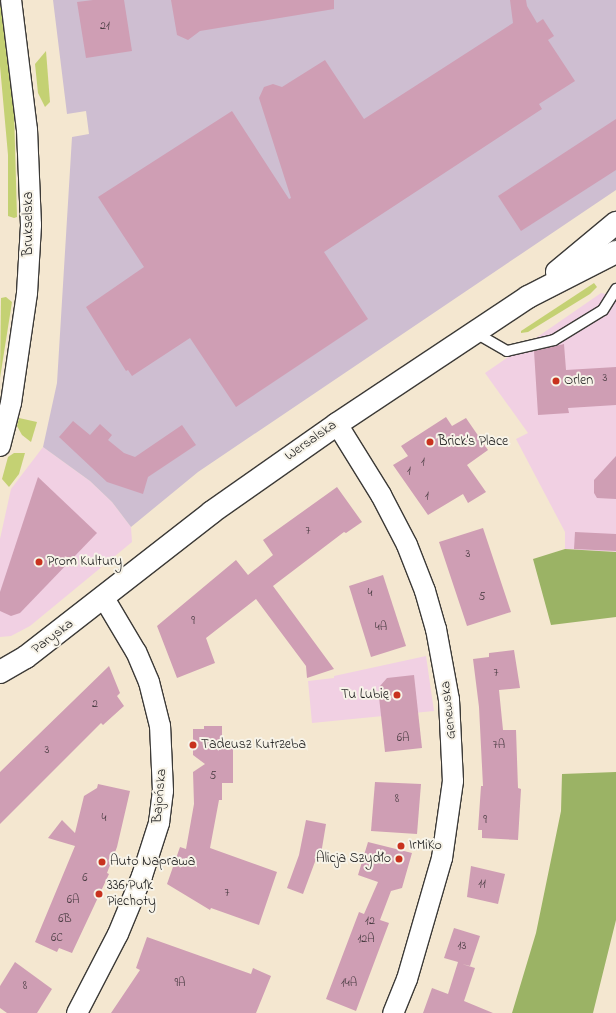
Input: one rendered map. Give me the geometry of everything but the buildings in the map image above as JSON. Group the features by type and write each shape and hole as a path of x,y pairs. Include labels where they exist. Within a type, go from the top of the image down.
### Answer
{"street":[{"name":"Brukselska","path":"0,446 10,403 27,293 31,225 28,130 11,0"},
{"name":"Wersalska","path":"104,598 248,485 528,297 616,223"},
{"name":"Wersalska","path":"528,297 614,258"},
{"name":"Genewska","path":"337,424 381,495 407,545 425,591 436,629 449,700 453,781 442,858 407,979 393,1013"},
{"name":"Paryska","path":"0,672 26,657 104,598"},
{"name":"Bajońska","path":"77,1013 118,934 142,876 159,823 163,791 160,726 148,682 136,652 104,598"}],"lane":[{"path":"592,243 614,258"},
{"path":"474,332 507,351 554,340 603,310 616,289"}],"shaded area":[{"path":"53,0 616,0 616,190 198,472 131,527 112,502 90,481 43,447 57,383 72,137 89,134 86,111 67,114"},
{"path":"601,293 616,296 616,552 565,549 565,532 516,439 528,433 485,373"},
{"path":"43,447 90,481 112,502 131,527 132,542 30,626 11,636 0,637 0,539 11,489"},
{"path":"426,656 434,711 312,723 308,681 334,678 334,676"}],"green space":[{"path":"0,1 14,111 17,217 14,218 8,216 8,155 0,66"},
{"path":"46,51 50,102 45,107 38,93 35,64"},
{"path":"594,283 597,287 590,294 528,332 521,333 521,331"},
{"path":"6,297 12,302 0,378 1,298"},
{"path":"19,418 37,422 31,442 22,435 17,426"},
{"path":"14,453 25,453 19,474 9,487 2,479 8,457"},
{"path":"565,549 616,552 616,617 551,625 533,559"},
{"path":"616,772 616,920 593,1013 512,1013 536,933 561,811 562,774"}],"place":[{"name":"Orlen","path":"556,381"},
{"name":"Brick's Place","path":"430,442"},
{"name":"Prom Kultury","path":"39,562"},
{"name":"Tu Lubię","path":"397,695"},
{"name":"Tadeusz Kutrzeba","path":"193,745"},
{"name":"IrMiKo","path":"401,846"},
{"name":"Alicja Szydło","path":"399,859"},
{"name":"Auto Naprawa","path":"102,862"},
{"name":"336 Pułk Piechoty","path":"99,894"}]}
